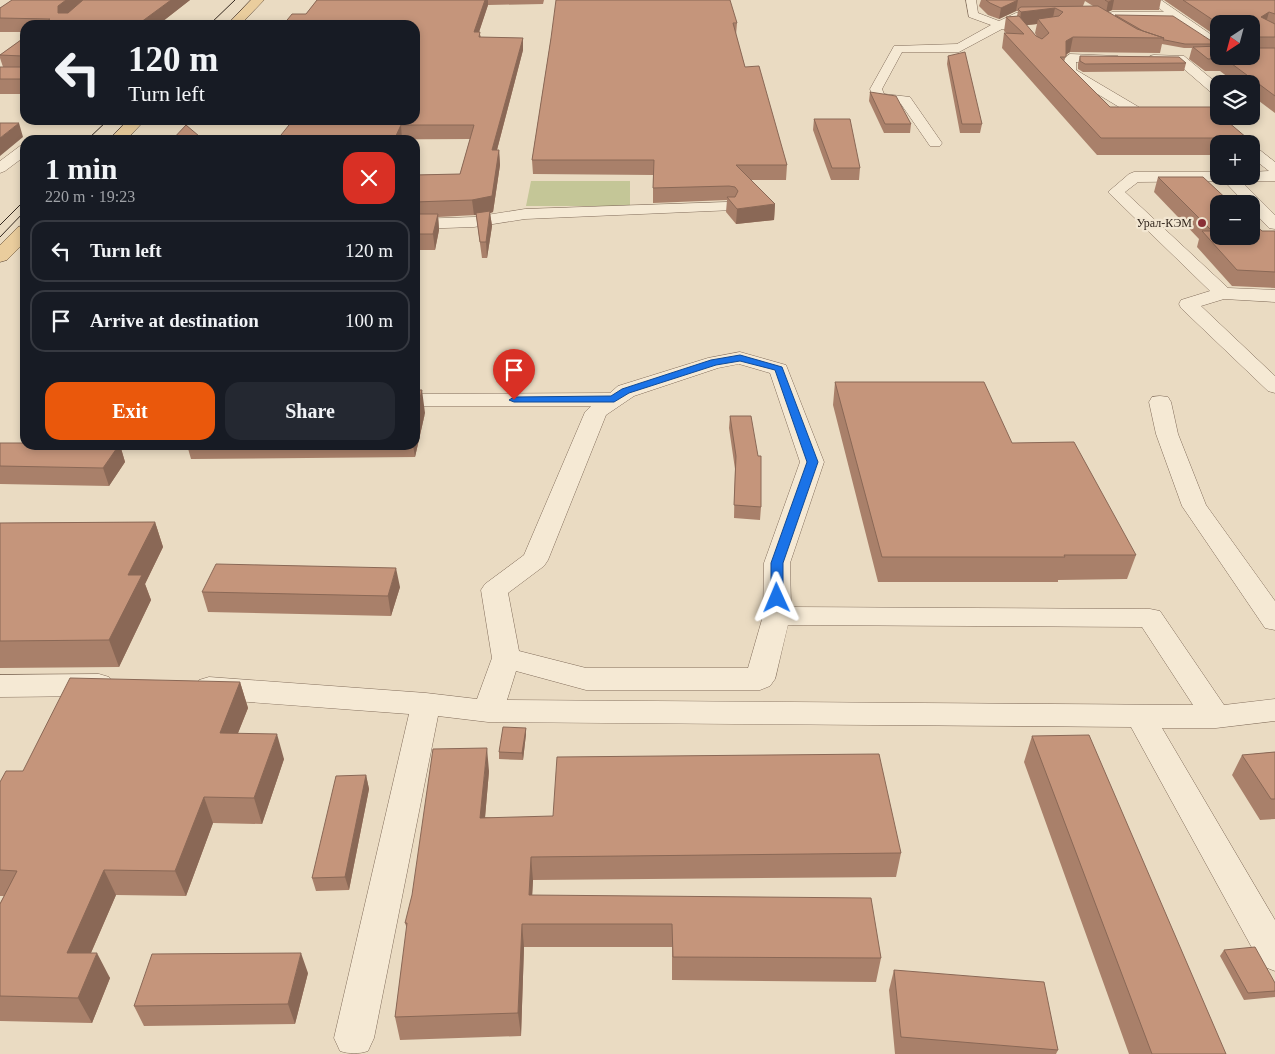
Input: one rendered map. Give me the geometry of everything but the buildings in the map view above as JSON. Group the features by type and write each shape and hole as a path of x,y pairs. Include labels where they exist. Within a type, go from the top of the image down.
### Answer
{"main road":[{"path":"238,20 258,0"},
{"path":"122,135 132,125"},
{"path":"0,256 20,238"}],"lane":[{"path":"970,0 972,15 1000,25 1023,29"},
{"path":"1154,0 1176,15 1210,46"},
{"path":"935,143 905,100 879,98 876,89 898,48 959,48 1016,16 1059,12"},
{"path":"1096,15 1120,28"},
{"path":"1112,15 1176,15"},
{"path":"1151,46 1174,52 1192,53"},
{"path":"1125,59 1070,58 1070,72 1139,112 1174,115"},
{"path":"1144,59 1180,59 1210,90"},
{"path":"0,168 20,153"},
{"path":"1260,157 1275,169"},
{"path":"1210,176 1134,178 1116,192 1223,293"},
{"path":"1260,176 1275,176"},
{"path":"1238,185 1275,224"},
{"path":"420,224 474,222 526,214 728,207"},
{"path":"1275,296 1223,293 1188,304 1275,387"},
{"path":"488,711 506,658 494,590 535,560 596,412 626,391 715,362 740,358 779,369 812,462 777,563 777,616 760,679 586,678 506,658"},
{"path":"420,400 614,399"},
{"path":"1160,402 1167,434 1194,506 1275,621"},
{"path":"777,616 1150,618 1216,716"},
{"path":"0,686 128,685"},
{"path":"178,685 426,704 488,711 1216,716 1275,710"},
{"path":"354,1038 426,704"},
{"path":"1140,716 1275,954"}],"green space":[{"path":"531,181 630,181 630,206 526,206"}],"tram line":[{"path":"214,20 235,0"},
{"path":"92,135 103,125"},
{"path":"0,225 20,205"},
{"path":"0,237 20,216"}],"place":[{"name":"Урал-КЭМ","path":"1202,223"}],"route":[{"path":"514,400 614,399 626,391 715,362 740,358 779,369 812,462 777,563 777,598"}]}
